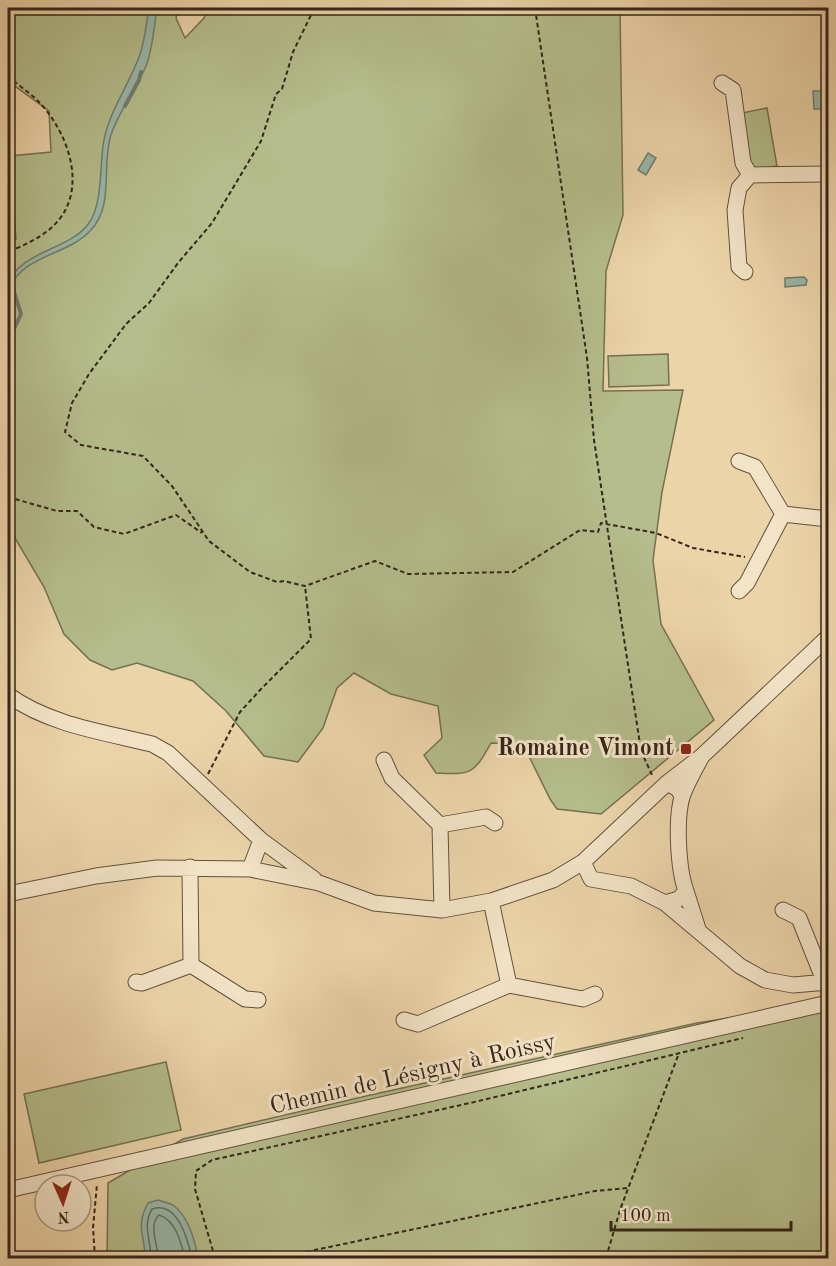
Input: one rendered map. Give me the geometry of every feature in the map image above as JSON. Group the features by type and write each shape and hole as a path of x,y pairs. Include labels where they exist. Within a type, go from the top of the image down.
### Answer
{"street":[{"path":"722,83 733,90 744,163 750,175"},
{"path":"745,272 739,267 735,210 739,188 750,175 828,174"},
{"path":"739,461 755,467 783,514"},
{"path":"783,514 828,519"},
{"path":"739,591 747,583 783,514"},
{"path":"8,894 106,875 157,868 190,867 250,869 319,883 374,903 442,910 491,901 553,880 582,862 662,787 702,756 828,637"},
{"path":"8,695 25,708 44,716 152,744 168,753 261,840 319,883"},
{"path":"698,929 682,881 679,826 682,796 702,756"},
{"path":"384,760 392,778 440,825 442,910"},
{"path":"662,787 678,789 682,796"},
{"path":"440,825 486,817 495,824"},
{"path":"250,869 261,840"},
{"path":"582,862 591,879"},
{"path":"190,867 191,965"},
{"path":"553,880 591,879 631,886 665,903 740,966 765,980 793,985 827,983 799,918 783,910"},
{"path":"665,903 679,898 686,891"},
{"path":"491,901 509,985"},
{"path":"136,982 142,983 191,965"},
{"path":"191,965 245,999 258,1000"},
{"path":"404,1020 418,1024 509,985 583,999 595,994"},
{"name":"Chemin de Lésigny à Roissy","path":"8,1190 828,1003"}],"path":[{"path":"312,8 311,15 293,52 282,89 276,94 261,141 212,223 178,263 149,303 126,324 89,374 72,403 65,432 81,445 143,456 172,486 209,541 250,572 277,582 284,581 305,586 375,561 408,574 513,572 580,530 598,532 601,523 656,533 693,548 760,559"},
{"path":"535,8 587,358 594,440 641,751 662,787"},
{"path":"8,76 37,100 54,122 67,146 72,177 70,198 61,217 36,240 8,252"},
{"path":"8,497 57,511 77,511 94,527 124,534 176,515 205,534"},
{"path":"202,785 240,712 311,639 305,586"},
{"path":"215,1258 195,1189 196,1171 212,1160 470,1103 747,1036"},
{"path":"606,1258 628,1188 679,1053"},
{"path":"95,1258 93,1227 98,1169"},
{"path":"277,1258 595,1191 628,1188"}],"green space":[{"path":"8,8 179,8 176,18 185,38 204,18 208,8 620,8 623,215 606,271 603,391 683,390 662,492 653,560 661,624 714,720 601,814 557,809 523,744 491,743 480,761 470,770 457,774 436,773 424,755 442,738 438,706 391,694 354,673 337,688 323,728 298,762 264,756 226,711 193,681 137,663 112,670 90,660 64,634 44,587 15,538 8,475 8,240 16,239 10,156 51,152 49,111 8,81"},
{"path":"767,108 777,166 751,170 742,113"},
{"path":"668,354 669,385 609,387 608,356"},
{"path":"828,1002 828,1258 107,1258 108,1183 183,1139 697,1023"},
{"path":"166,1062 181,1130 39,1163 24,1094"}],"water":[{"path":"149,8 157,8 150,52 142,75 118,117 111,135 108,147 105,198 98,221 81,239 25,269 16,277 10,288 8,286 13,274 22,265 81,232 93,215 98,197 105,134 141,51"},
{"path":"813,91 822,91 823,109 814,109"},
{"path":"648,153 656,158 646,175 638,170"},
{"path":"804,277 807,280 806,285 785,287 785,278"},
{"path":"158,1200 173,1205 183,1216 193,1237 198,1258 145,1258 142,1218 148,1203"}],"waterway":[{"path":"125,106 141,72"},
{"path":"8,336 21,314 11,282"}],"place":[{"name":"Romaine Vimont","path":"686,749"}]}
